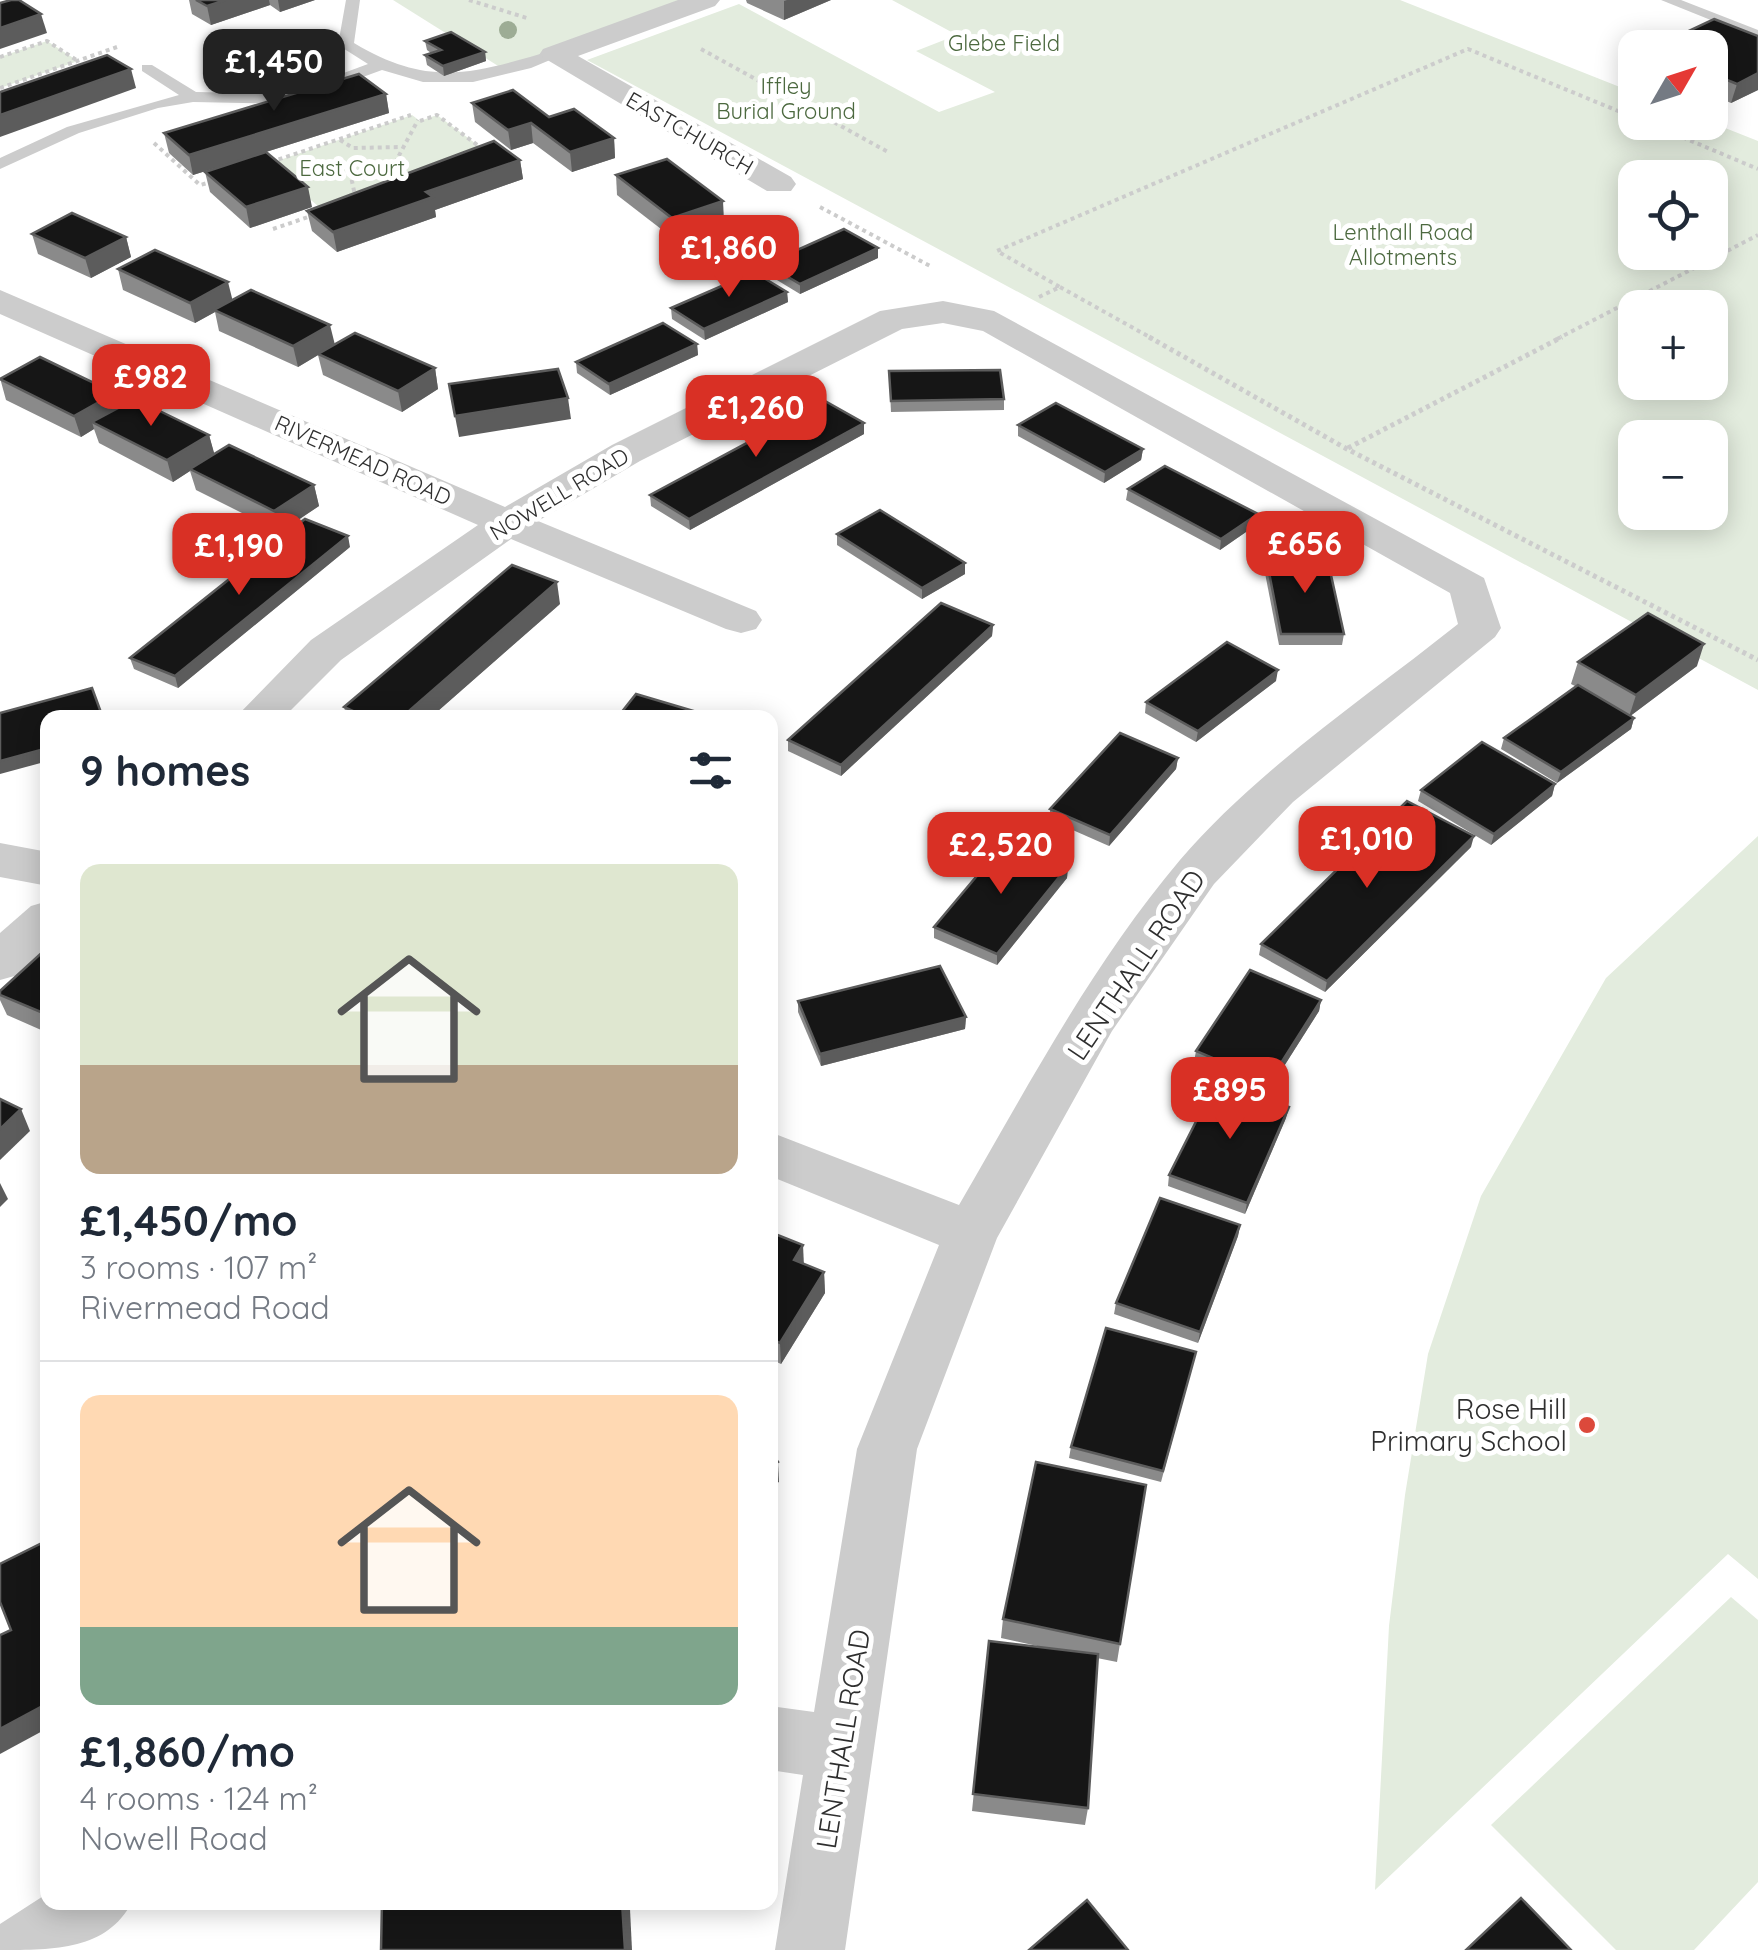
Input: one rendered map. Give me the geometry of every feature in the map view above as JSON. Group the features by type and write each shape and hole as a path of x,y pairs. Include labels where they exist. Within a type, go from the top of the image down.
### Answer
{"street":[{"path":"554,55 705,0"},
{"name":"EASTCHURCH","path":"554,55 780,184"},
{"name":"RIVERMEAD ROAD","path":"0,301 507,523 741,620"},
{"name":"LENTHALL ROAD","path":"810,1950 886,1449 971,1234 1094,1018 1197,872 1277,791 1480,628 1468,587 994,322 943,312 893,319"},
{"name":"NOWELL ROAD","path":"264,710 326,650 507,523 626,453 893,319"},
{"path":"0,860 40,868"},
{"path":"0,962 40,925"},
{"path":"778,1156 971,1234"},
{"path":"778,1739 842,1748"},
{"path":"23,1950 84,1910"}],"lane":[{"path":"353,0 346,44 378,66 442,83 516,70 554,55"},
{"path":"1668,0 1758,35"},
{"path":"0,164 72,130 154,104 194,98 289,99 378,66"},
{"path":"148,68 194,98"}],"path":[{"path":"469,0 537,21"},
{"path":"674,12 704,33 697,42 700,48 888,152"},
{"path":"0,57 47,41 78,61"},
{"path":"0,88 129,43"},
{"path":"1618,111 1468,49 998,250 1347,448 1758,660"},
{"path":"378,66 379,86 420,121"},
{"path":"278,172 268,164 412,114"},
{"path":"300,191 289,181 396,160 420,121 438,115 487,152 468,159"},
{"path":"147,137 200,186 217,180"},
{"path":"339,139 352,148 400,148"},
{"path":"1689,140 1758,169"},
{"path":"340,206 356,200 350,172"},
{"name":"EASTCHURCH","path":"780,184 937,269 875,303 893,319"},
{"path":"272,229 324,211"},
{"path":"1347,448 1758,235"},
{"path":"1031,301 1060,287"}],"green space":[{"path":"393,0 687,0 503,69"},
{"name":"Lenthall Road Allotments","path":"892,0 1400,0 1618,86 1618,140 1728,140 1728,129 1758,141 1758,690 587,60 739,4 939,112 995,92 916,51 957,35"},
{"path":"47,41 78,61 0,88 0,57"},
{"name":"East Court","path":"412,115 420,121 437,115 487,152 324,211 268,164"},
{"name":"Rose Hill Primary School","path":"1758,836 1758,1579 1728,1554 1375,1890 1389,1626 1405,1495 1428,1354 1481,1196 1606,978"},
{"path":"1731,1597 1758,1620 1758,1882 1694,1950 1616,1950 1491,1825"}],"building":[{"path":"19,0 41,14 0,28 0,3"},
{"path":"196,0 226,0 207,6"},
{"path":"1714,19 1758,36 1758,73 1737,84 1728,80 1728,30 1691,30"},
{"path":"451,32 485,52 443,66 425,55 441,50 425,41"},
{"path":"107,55 131,69 0,115 0,92"},
{"path":"359,74 386,94 189,155 164,133"},
{"path":"513,90 549,117 574,109 614,138 570,152 531,123 508,130 472,103"},
{"path":"494,141 520,160 426,192 433,197 333,232 307,211"},
{"path":"266,152 308,187 246,207 205,172"},
{"path":"667,159 723,201 672,218 616,175"},
{"path":"72,213 126,237 85,258 32,234"},
{"path":"844,229 878,248 800,284 766,264"},
{"path":"155,250 228,282 190,303 118,269"},
{"path":"754,272 787,292 704,329 671,308"},
{"path":"251,290 330,325 293,346 214,310"},
{"path":"663,323 697,344 609,384 576,362"},
{"path":"355,333 435,368 398,391 318,354"},
{"path":"40,357 115,393 74,416 0,379"},
{"path":"558,369 568,398 455,416 449,384"},
{"path":"1000,370 1004,399 891,401 889,371"},
{"path":"135,399 209,435 167,460 92,422"},
{"path":"825,401 864,423 689,519 650,495"},
{"path":"1056,403 1143,449 1105,472 1018,425"},
{"path":"229,445 314,485 274,511 190,469"},
{"path":"1165,466 1258,514 1221,539 1128,489"},
{"path":"880,510 965,563 922,588 837,534"},
{"path":"305,519 348,536 175,676 130,658"},
{"path":"1266,557 1327,557 1344,634 1281,634"},
{"path":"512,565 557,582 410,710 344,707"},
{"path":"941,603 993,625 841,765 788,740"},
{"path":"1648,613 1704,644 1636,695 1578,662"},
{"path":"1227,642 1278,670 1198,731 1146,702"},
{"path":"1578,685 1634,718 1561,772 1504,738"},
{"path":"92,688 100,710 40,710 40,750 0,761 0,713"},
{"path":"636,694 690,710 623,710"},
{"path":"1120,733 1178,758 1110,835 1050,809"},
{"path":"1482,742 1555,784 1494,834 1421,790"},
{"path":"1407,801 1474,836 1327,981 1261,944"},
{"path":"1007,840 1068,866 997,954 934,927"},
{"path":"40,954 40,1012 0,995"},
{"path":"940,966 966,1017 820,1054 798,1001"},
{"path":"1250,970 1321,1000 1269,1082 1196,1051"},
{"path":"1216,1082 1289,1107 1247,1203 1169,1175"},
{"path":"0,1099 21,1109 0,1129"},
{"path":"1160,1198 1240,1225 1200,1332 1116,1303"},
{"path":"778,1235 803,1245 794,1260 824,1272 780,1343"},
{"path":"1106,1328 1196,1352 1163,1471 1071,1447"},
{"path":"1036,1462 1146,1485 1120,1644 1003,1619"},
{"path":"40,1544 40,1707 0,1729 0,1635 11,1630 0,1602 0,1564"},
{"path":"989,1641 1098,1654 1088,1808 973,1794"},
{"path":"1521,1898 1571,1950 1466,1950"},
{"path":"1087,1900 1128,1950 1029,1950"},
{"path":"382,1910 622,1910 625,1950 381,1950"}],"place":[{"name":"Rose Hill Primary School","path":"1587,1425"}],"park label":[{"name":"Glebe Field","path":"1004,43"},
{"name":"Iffley Burial Ground","path":"786,98"}]}
